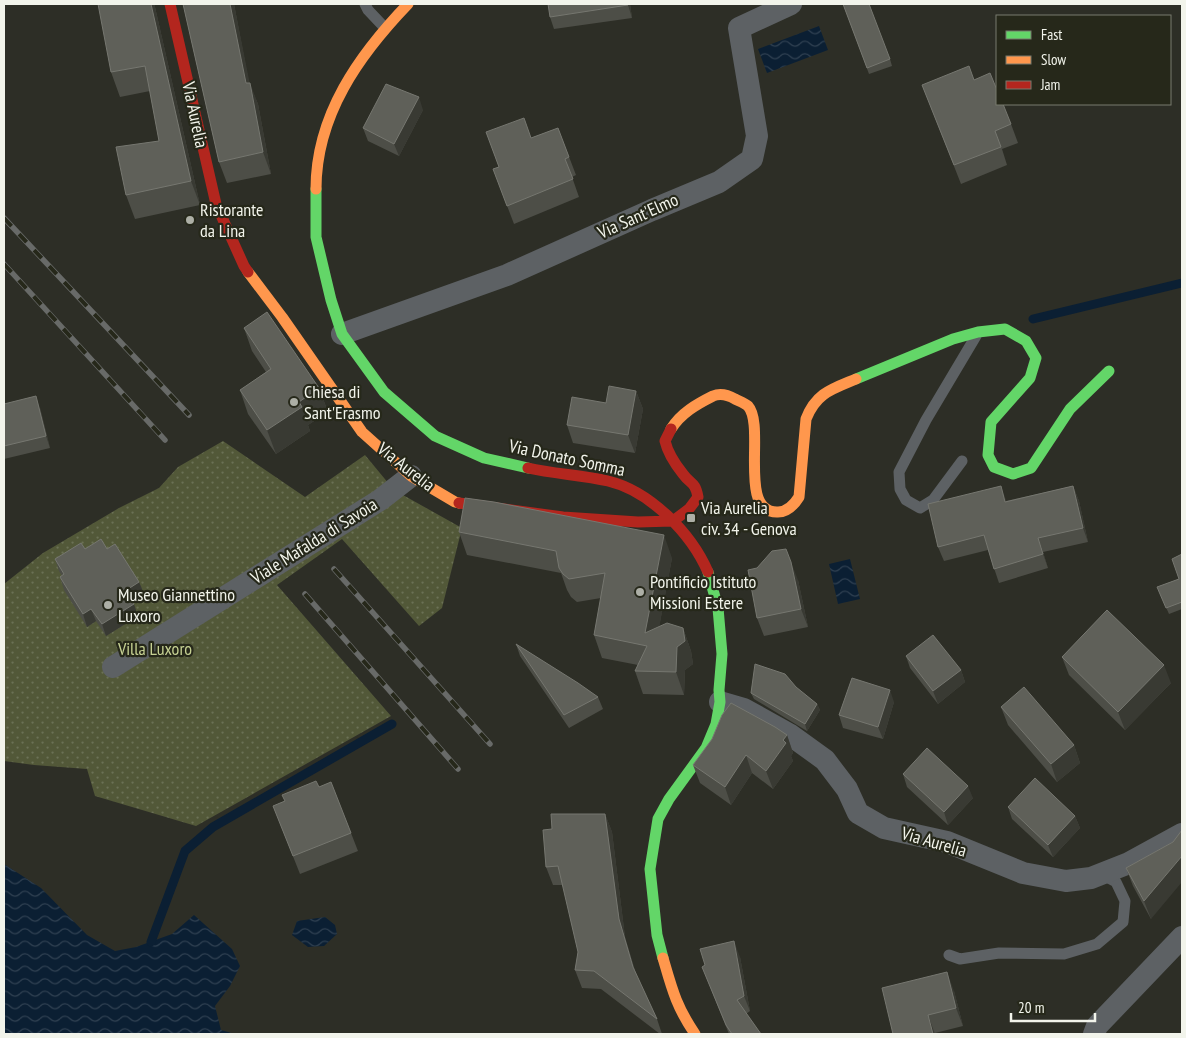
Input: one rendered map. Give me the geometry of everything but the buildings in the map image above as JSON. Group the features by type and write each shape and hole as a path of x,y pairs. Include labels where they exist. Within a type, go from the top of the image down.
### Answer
{"street":[{"name":"Via Aurelia","path":"170,4 216,204 244,266 362,432 411,476 455,502 563,517 638,522 673,520"},
{"name":"Via Donato Somma","path":"408,4 385,28 361,58 344,86 323,137 316,183 316,237 330,300 342,334 384,392 435,436 484,458 545,472 609,481 642,494 673,520"},
{"name":"Via Sant'Elmo","path":"342,334 507,275 719,182 752,159 757,136 739,28 791,4"},
{"path":"695,1034 681,1013 674,997 657,934 650,869 658,819 669,799 706,748 716,724 720,702 722,654 718,608 708,570 696,550 673,520 689,509 698,497 696,486 684,476 667,450 665,441 673,426 694,404 717,394 729,396 748,406 754,418 756,497 759,504 764,508 779,512 795,505 799,497 806,419 810,409 818,398 828,391 859,377 953,339 978,332 1005,329 1026,341 1036,358 1030,378 991,422 988,455 994,468 1013,474 1031,468 1070,409 1109,371"},
{"name":"Viale Mafalda di Savoia","path":"114,667 380,500 411,476"},
{"name":"Via Aurelia","path":"720,702 744,709 789,734 825,760 847,788 858,813 884,828 947,842 1023,873 1066,882 1091,878 1129,863 1182,834"},
{"path":"1094,1034 1097,1026 1182,938"}],"lane":[{"path":"365,4 368,10 385,28"},
{"path":"962,461 933,500 920,508 906,500 900,489 899,472 926,420 978,332"},
{"path":"949,956 960,959 999,953 1064,954 1097,944 1123,922 1125,901 1116,882 1101,874"}],"green space":[{"name":"Villa Luxoro","path":"223,441 305,497 365,455 394,490 462,528 442,608 419,626 342,539 277,585 391,716 196,826 95,796 87,769 4,761 4,584 43,553 119,508 159,488 178,467"}],"water":[{"path":"819,26 828,50 767,73 758,49"},
{"path":"850,559 860,599 838,604 829,564"},
{"path":"4,864 41,888 87,935 115,951 136,947 172,934 194,915 232,949 240,966 230,986 215,1006 221,1030 235,1034 4,1034"},
{"path":"325,917 335,925 337,934 324,946 308,947 292,935 297,921"}],"waterway":[{"path":"1033,319 1182,283"},
{"path":"151,942 185,851 213,827 392,724"}],"railway":[{"path":"4,218 189,415"},
{"path":"4,264 165,440"},
{"path":"334,569 490,744"},
{"path":"305,594 458,769"}],"traffic: fast":[{"path":"316,189 316,237 331,300 342,334 384,392 435,436 484,458 528,468"},
{"path":"856,379 953,339 978,332 1005,329 1026,341 1036,358 1030,378 991,422 988,455 994,467 1013,474 1031,468 1070,409 1109,371"},
{"path":"663,958 657,935 650,869 658,819 669,799 706,748 716,724 720,702 722,654 718,608 708,572"}],"traffic: slow":[{"path":"316,189 318,162 323,136 332,111 357,65 408,4"},
{"path":"248,272 282,317 362,432 411,476 459,503"},
{"path":"671,429 690,410 716,395 727,396 747,405 753,416 755,431 755,485 759,499 766,509 782,512 790,508 799,497 806,419 810,410 826,393 856,379"},
{"path":"663,958 679,1006 695,1034"}],"traffic: jam":[{"path":"170,4 216,204 248,272"},
{"path":"459,503 563,517 638,522 673,521 689,509 698,497 694,486 677,466 668,450 665,441 671,429"},
{"path":"528,468 608,481 624,486 639,494 654,504 680,529 701,557 708,572"}],"place":[{"name":"Ristorante da Lina","path":"190,220"},
{"name":"Chiesa di Sant'Erasmo","path":"294,402"},
{"name":"Via Aurelia civ. 34 - Genova","path":"691,518"},
{"name":"Pontificio Istituto Missioni Estere","path":"640,592"},
{"name":"Museo Giannettino Luxoro","path":"108,605"}]}
